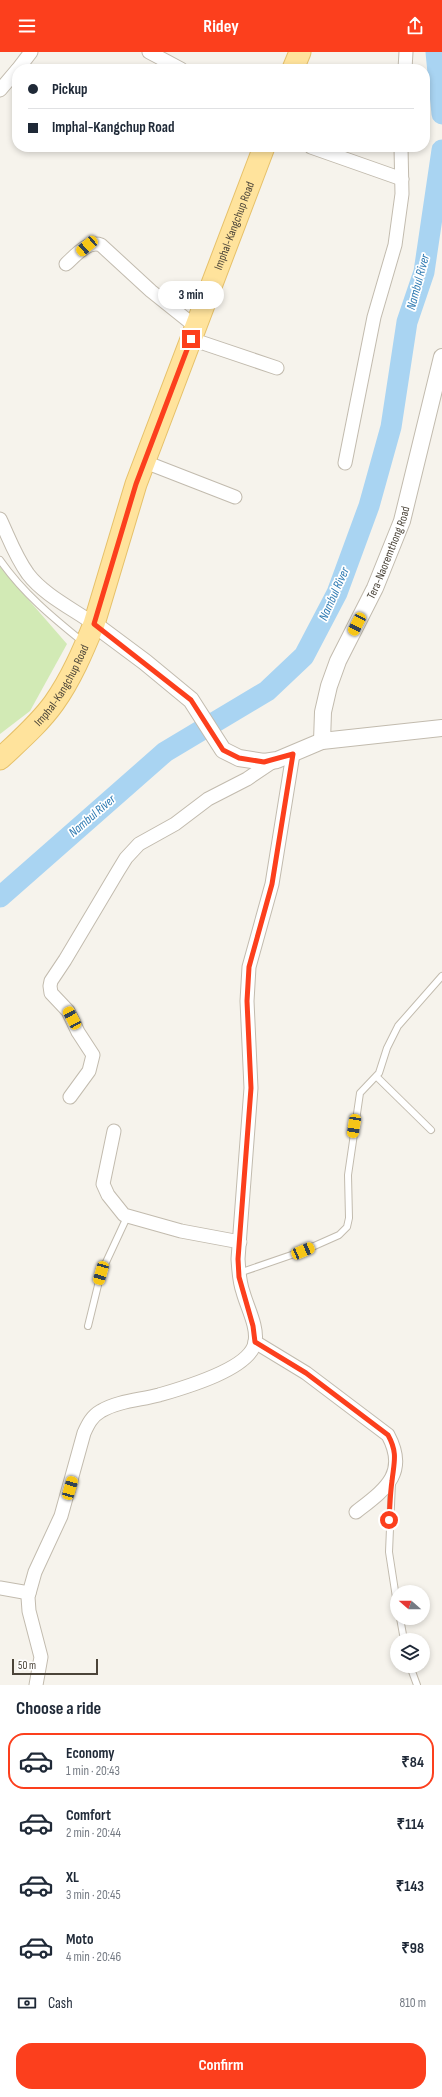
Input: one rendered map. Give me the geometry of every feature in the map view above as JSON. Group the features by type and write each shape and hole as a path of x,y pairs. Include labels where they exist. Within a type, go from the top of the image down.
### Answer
{"main road":[{"path":"295,64 300,52"},
{"name":"Imphal-Kangchup Road","path":"0,759 32,730 53,704 70,676 86,644 94,624 118,541 145,462 262,152"}],"street":[{"path":"22,64 32,52"},
{"path":"149,52 172,64"},
{"path":"405,64 406,52"},
{"path":"0,90 12,76"},
{"path":"325,152 402,179"},
{"path":"345,463 374,317 395,246 402,194 402,152"},
{"path":"66,264 87,246 96,243 101,245 194,333 276,368"},
{"name":"Tera-Naoremthong Road","path":"322,741 323,712 329,686 338,661 375,588 402,521 442,358"},
{"path":"145,462 235,497"},
{"path":"0,519 11,546 29,575 39,585 94,624 191,700 223,750 239,758 264,762 293,754 305,747 322,741 442,728"},
{"path":"36,1685 41,1657 29,1611 29,1593 35,1572 61,1516 84,1433 93,1417 108,1407 159,1395 227,1370 249,1355 255,1342 253,1326 239,1273 251,1088 247,1001 249,967 272,884 293,754"},
{"path":"70,1096 89,1071 93,1056 78,1032 68,1011 51,993 50,986 54,976 118,871 126,858 139,844 175,824 208,799 247,779 275,760"},
{"path":"114,1131 103,1184 108,1195 127,1217 181,1232 240,1242"},
{"path":"255,1342 312,1377 388,1435 395,1454 395,1466 392,1480 380,1493 356,1512"},
{"path":"0,1588 29,1593"}],"lane":[{"path":"0,560 12,578 37,605 86,644"},
{"path":"239,1273 303,1251 339,1235 347,1227 349,1218 348,1175 359,1098 362,1089 377,1077 389,1042 398,1026 442,976"},
{"path":"377,1077 431,1130"},
{"path":"88,1326 101,1273 127,1217"},
{"path":"392,1480 389,1552 394,1585"},
{"path":"413,1673 417,1685"}],"green space":[{"path":"0,567 67,644 30,711 0,734"}],"waterway":[{"name":"Nambul River","path":"436,52 442,114"},
{"name":"Nambul River","path":"0,897 165,752 267,691 304,656 337,593 369,506 391,427 407,322 424,272 442,150"}],"route":[{"path":"191,339 136,484 94,624 145,662 191,700 223,750 229,754 251,761 264,762 277,760 293,754 284,798 272,884 249,967 247,1001 251,1088 238,1259 239,1277 242,1292 253,1326 256,1340 255,1342 329,1389 388,1435 393,1444 395,1454 389,1520"}]}
